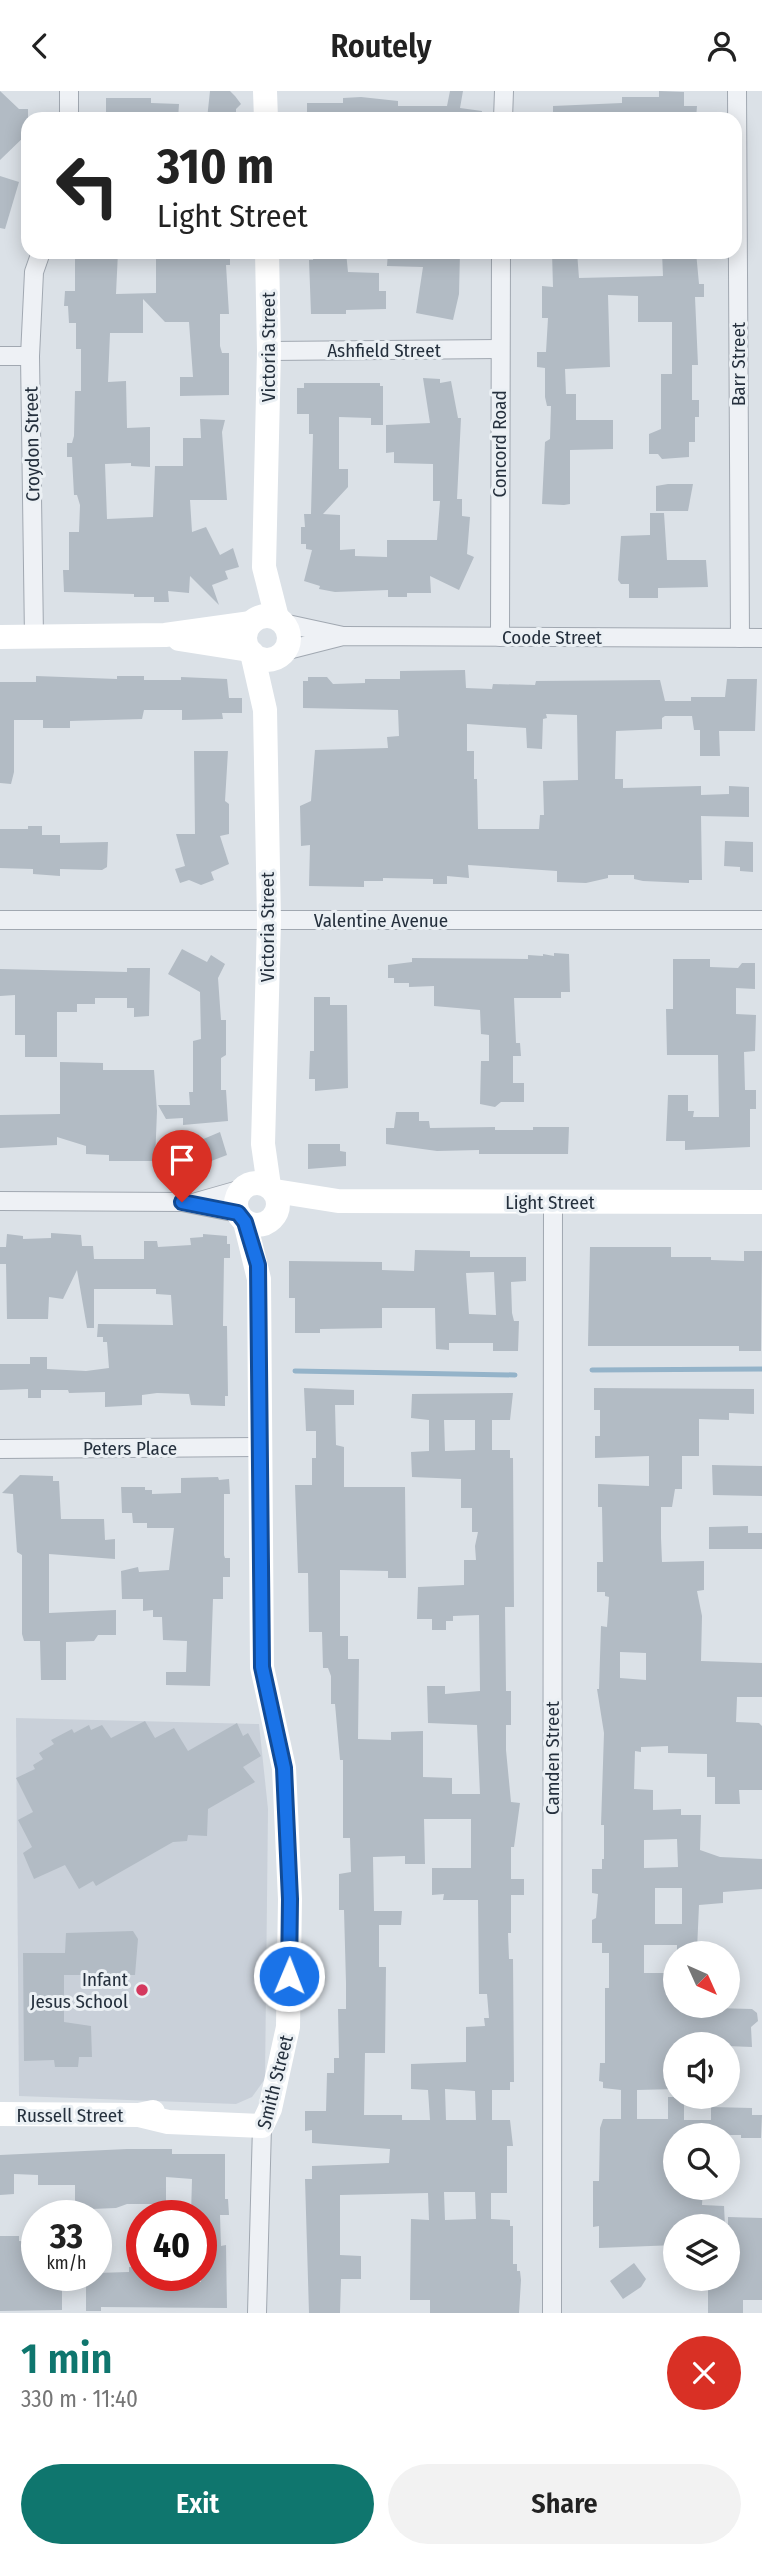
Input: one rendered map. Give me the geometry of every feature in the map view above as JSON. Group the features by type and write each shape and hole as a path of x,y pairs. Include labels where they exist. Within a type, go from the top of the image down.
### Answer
{"street":[{"path":"69,91 69,112"},
{"path":"265,91 266,112"},
{"path":"503,91 503,112"},
{"name":"Barr Street","path":"737,91 737,112"},
{"name":"Croydon Street","path":"34,637 30,356 34,272 39,259"},
{"name":"Victoria Street","path":"267,621 256,582 264,567 269,351 268,259"},
{"name":"Concord Road","path":"499,637 500,259"},
{"name":"Barr Street","path":"738,259 740,638"},
{"name":"Ashfield Street","path":"269,351 499,349"},
{"path":"0,356 30,356"},
{"path":"267,621 289,640 265,653 246,636 267,621"},
{"name":"Coode Street","path":"0,637 165,635 267,621 343,636 762,638"},
{"name":"Coode Street","path":"165,635 265,653 343,636"},
{"name":"Victoria Street","path":"258,1188 263,1144 269,921 265,653"},
{"name":"Valentine Avenue","path":"0,920 762,920"},
{"path":"258,1188 279,1203 255,1220 236,1200 258,1188"},
{"name":"Light Street","path":"0,1201 193,1203 258,1188 338,1201 762,1202"},
{"name":"Light Street","path":"193,1203 255,1220 338,1201"},
{"name":"Camden Street","path":"552,2313 553,1202"},
{"name":"Smith Street","path":"255,1220 258,1265 262,1667 284,1768 290,1899 288,2027 266,2118 257,2313"},
{"name":"Peters Place","path":"0,1449 259,1447"},
{"name":"Russell Street","path":"0,2114 139,2115 164,2110 266,2118"}],"shaded area":[{"name":"Infant Jesus School","path":"16,1718 259,1724 268,1809 265,2079 252,2097 236,2104 19,2096"}],"building":[{"path":"0,91 19,109 28,109 28,112 21,112 21,140 0,160"},
{"path":"210,91 230,91 241,104 236,112 208,112"},
{"path":"450,91 463,91 460,108 482,112 307,112 307,103 343,103 343,98 361,97 398,101 398,106 447,106"},
{"path":"659,91 684,92 684,106 697,106 697,112 553,112 553,106 622,103 622,97 659,97"},
{"path":"106,98 151,98 151,103 179,104 178,112 106,112"},
{"path":"0,176 19,182 5,229 0,228"},
{"path":"75,259 118,259 116,294 156,293 156,259 230,259 230,265 226,265 229,314 220,314 220,346 222,353 229,353 229,395 180,396 180,377 193,377 189,322 165,322 143,299 143,333 110,333 108,382 126,381 127,428 150,427 150,467 131,466 131,463 105,464 107,519 153,517 155,466 183,466 183,438 201,438 200,419 225,420 222,432 227,500 190,500 192,532 206,527 220,555 233,548 239,567 225,571 228,579 212,585 219,605 190,576 189,593 168,591 169,602 154,602 154,597 134,597 134,594 64,592 63,570 69,570 69,532 79,532 80,505 77,495 74,495 72,457 67,457 67,443 72,443 74,436 75,391 81,391 81,349 76,349 76,323 69,323 68,306 64,306 65,291 75,291"},
{"path":"347,259 348,272 379,273 379,291 386,291 386,309 346,310 346,314 311,314 309,260"},
{"path":"388,259 460,259 459,294 453,320 416,313 423,267 387,266"},
{"path":"552,259 578,259 579,278 663,276 662,259 697,259 699,284 704,284 704,297 695,297 698,365 692,365 692,400 699,400 699,417 695,417 695,442 689,442 689,457 662,459 658,454 649,454 649,434 661,429 661,374 672,374 672,322 638,322 638,296 608,295 610,367 565,369 566,394 576,394 576,420 613,420 613,449 570,450 570,504 564,505 542,504 545,442 550,439 551,406 547,406 545,368 537,367 537,352 546,352 548,318 542,318 542,286 553,287"},
{"path":"423,378 440,379 440,383 451,381 458,418 461,418 457,499 462,499 462,516 470,517 467,554 474,557 459,590 430,576 431,593 407,593 407,597 388,597 388,590 335,592 319,589 320,586 304,581 312,550 306,549 306,544 301,544 301,527 305,527 304,514 311,514 313,434 309,434 309,414 297,414 297,388 304,388 304,383 380,383 380,386 383,386 383,425 371,425 371,418 339,417 339,469 348,469 348,487 323,514 340,515 340,550 355,549 355,556 387,557 387,540 437,540 440,501 433,501 433,464 394,463 394,452 386,453 386,425 430,423"},
{"path":"693,484 688,511 656,511 656,486"},
{"path":"650,513 664,513 667,560 706,560 708,587 658,588 658,598 629,598 629,584 621,584 618,580 621,536 650,535"},
{"path":"465,670 466,688 492,689 493,684 535,685 536,681 660,680 665,701 691,701 691,697 725,697 727,679 757,679 755,731 719,731 720,756 700,756 700,730 694,730 692,716 665,716 662,718 662,729 616,731 615,779 623,779 623,788 701,786 701,795 729,794 729,786 749,787 749,817 701,816 702,880 689,880 689,883 643,881 634,879 634,875 608,875 608,878 586,883 557,882 557,871 468,865 469,878 447,876 447,884 433,884 433,879 383,878 383,881 364,881 364,887 309,886 310,845 301,846 300,806 311,801 315,750 388,748 387,737 399,736 398,710 303,708 303,681 308,681 308,677 327,677 333,684 365,683 365,679 400,679 400,671","holes":["546,714 577,715 578,780 543,781 544,815 540,815 539,829 478,829 477,779 474,779 474,751 467,751 467,724 526,728 527,748 542,749 543,719 547,718"]},
{"path":"36,676 117,679 117,676 144,676 144,680 181,680 181,677 227,679 229,698 242,698 242,713 222,713 223,719 182,720 182,710 144,710 142,719 70,721 70,728 43,728 43,720 14,720 14,772 11,784 0,783 0,682 36,682"},
{"path":"194,751 228,751 225,801 229,804 229,834 220,836 229,864 211,872 214,880 201,885 189,880 180,883 175,869 185,866 176,834 195,834"},
{"path":"28,826 42,826 42,835 60,835 60,843 108,842 107,867 102,870 60,869 60,876 33,874 33,869 0,868 0,829 28,829"},
{"path":"725,841 753,842 753,872 740,871 740,867 724,866"},
{"path":"182,949 207,962 211,955 225,964 218,978 221,1020 226,1020 226,1055 221,1058 221,1090 226,1090 228,1121 183,1125 183,1118 166,1119 158,1105 190,1105 189,1092 193,1092 193,1041 201,1039 200,992 168,974"},
{"path":"554,953 569,954 570,992 561,992 561,998 514,998 516,1043 520,1043 521,1056 513,1056 513,1083 524,1083 524,1102 501,1102 495,1107 480,1104 481,1061 489,1061 489,1035 481,1034 480,1010 434,1006 434,986 409,987 409,983 394,983 394,978 388,978 388,965 412,962 412,958 528,959 528,955 554,956"},
{"path":"673,959 710,959 710,967 738,968 742,963 755,963 755,989 736,988 736,1014 756,1015 755,1051 744,1052 745,1090 756,1090 756,1109 750,1109 750,1147 685,1150 685,1141 666,1141 668,1095 688,1095 688,1111 694,1111 693,1117 719,1117 718,1055 667,1055 666,1009 673,1009"},
{"path":"127,968 150,968 149,1016 134,1017 134,1008 127,1008 127,998 95,998 95,1004 77,1004 77,1012 57,1012 57,1057 25,1057 25,1035 15,1035 15,995 0,996 0,969 127,972"},
{"path":"314,997 330,997 330,1005 347,1005 348,1088 315,1091 315,1079 309,1079 310,1051 314,1051"},
{"path":"60,1062 103,1063 103,1070 154,1070 157,1111 155,1161 109,1161 109,1155 86,1154 86,1146 57,1137 57,1145 0,1148 0,1115 60,1114"},
{"path":"396,1112 419,1112 419,1121 429,1121 430,1128 495,1127 495,1130 533,1130 533,1127 569,1127 568,1154 479,1154 479,1150 437,1151 386,1144 386,1128 394,1128"},
{"path":"220,1132 227,1155 206,1163 204,1157 187,1161 182,1148"},
{"path":"308,1144 340,1144 340,1151 346,1152 346,1166 308,1169"},
{"path":"51,1233 81,1235 82,1246 93,1246 94,1259 144,1259 144,1241 157,1241 158,1247 191,1245 190,1238 203,1237 203,1234 227,1236 230,1258 224,1258 223,1326 227,1326 228,1396 225,1396 225,1406 191,1405 189,1394 157,1393 142,1395 142,1405 105,1407 105,1392 69,1393 68,1390 41,1390 41,1398 28,1398 28,1389 0,1390 0,1364 30,1364 30,1357 47,1357 47,1369 86,1371 109,1368 107,1342 103,1342 103,1337 97,1337 98,1324 173,1325 171,1295 156,1294 156,1289 94,1289 94,1328 87,1328 77,1270 63,1299 49,1297 48,1319 7,1319 6,1264 0,1264 0,1247 6,1247 7,1234 23,1236 23,1239 51,1238"},
{"path":"590,1247 671,1247 671,1257 711,1257 711,1260 744,1261 744,1251 762,1251 761,1351 739,1351 739,1346 588,1346"},
{"path":"415,1250 470,1251 470,1257 526,1257 526,1281 511,1282 512,1313 514,1321 519,1321 518,1351 493,1351 493,1343 449,1343 449,1350 436,1349 435,1308 382,1308 382,1328 320,1329 320,1333 295,1333 295,1298 289,1298 289,1261 382,1262 382,1270 414,1271","holes":["494,1272 496,1315 469,1314 466,1273"]},
{"path":"304,1388 354,1390 354,1405 335,1405 336,1445 344,1447 344,1487 405,1487 406,1578 388,1578 388,1571 340,1570 340,1636 348,1636 348,1659 359,1659 358,1739 391,1740 391,1732 423,1731 423,1777 452,1778 452,1794 480,1794 477,1725 428,1723 427,1686 445,1686 445,1694 480,1691 479,1615 453,1616 453,1621 446,1621 446,1630 432,1630 432,1619 417,1619 418,1587 464,1585 464,1560 476,1560 478,1532 472,1532 472,1508 461,1508 461,1479 412,1477 411,1452 429,1451 429,1420 411,1418 412,1394 513,1393 510,1420 492,1420 492,1450 510,1450 510,1458 513,1458 514,1607 505,1607 506,1691 511,1691 511,1725 506,1725 506,1750 511,1802 520,1803 514,1847 511,1847 511,1879 524,1879 524,1895 511,1895 511,1933 508,1933 509,1959 513,1959 514,2082 510,2082 510,2090 492,2090 492,2120 510,2120 513,2146 507,2146 507,2193 491,2193 491,2219 510,2220 510,2226 513,2226 513,2264 517,2264 521,2280 519,2313 430,2313 430,2300 410,2300 411,2219 429,2220 428,2193 340,2195 340,2255 361,2256 361,2279 341,2279 340,2313 309,2313 305,2179 312,2179 312,2166 389,2163 390,2149 312,2143 312,2130 305,2131 305,2111 326,2111 327,2073 334,2073 334,2058 339,2058 338,2009 346,2009 346,1983 344,1910 339,1910 339,1874 351,1872 350,1838 343,1838 343,1760 340,1760 335,1704 331,1704 331,1676 328,1668 323,1668 322,1632 309,1632 308,1573 298,1573 295,1485 312,1485 312,1458 316,1458 316,1431 306,1431","holes":["444,1420 475,1420 475,1450 445,1451","424,1819 471,1819 471,1868 432,1868 432,1895 444,1894 443,1900 478,1900 479,1994 487,1994 489,2018 484,2018 485,2026 466,2027 466,2062 411,2064 411,2089 428,2090 430,2120 402,2120 402,2115 364,2115 365,2053 385,2053 386,1967 379,1967 379,1925 401,1925 402,1911 374,1911 373,1857 405,1856 405,1864 425,1864","445,2089 475,2091 476,2120 446,2120","444,2192 475,2192 476,2219 445,2220"]},
{"path":"594,1388 754,1389 754,1414 729,1413 729,1420 699,1419 699,1456 682,1456 682,1489 675,1489 672,1507 661,1507 661,1538 662,1562 704,1561 704,1590 697,1591 702,1616 701,1661 762,1663 762,1697 737,1697 736,1722 759,1723 762,1726 762,1790 739,1790 740,1804 715,1804 715,1777 707,1777 707,1754 668,1753 668,1746 641,1747 641,1752 635,1751 634,1789 653,1790 653,1810 681,1809 681,1815 701,1815 700,1850 720,1857 762,1859 762,1889 723,1892 723,1903 699,1905 697,1941 663,1941 663,1945 644,1945 644,1973 663,1973 663,2018 740,2018 740,2009 752,2009 757,2013 758,2021 751,2027 752,2047 740,2047 740,2032 663,2032 663,2089 637,2090 637,2119 668,2119 668,2109 684,2109 684,2120 711,2120 711,2109 752,2108 752,2115 762,2115 761,2138 741,2138 740,2123 663,2123 663,2200 702,2200 702,2205 724,2206 724,2214 663,2214 663,2246 599,2248 599,2226 593,2227 593,2181 599,2181 600,2128 603,2119 621,2119 621,2090 603,2088 603,2082 599,2081 600,2063 605,2063 605,1988 609,1988 609,1953 602,1953 602,1943 592,1943 592,1920 596,1918 598,1894 592,1893 592,1869 602,1869 604,1859 604,1825 601,1825 604,1733 597,1689 601,1626 607,1627 609,1597 605,1596 605,1592 597,1592 597,1562 603,1562 602,1507 598,1507 598,1484 649,1486 649,1456 595,1458 595,1436 600,1436 600,1410 594,1410","holes":["620,1652 646,1653 646,1680 620,1678","677,1839 678,1867 644,1868 644,1840","655,1888 682,1888 682,1924 655,1924"]},
{"path":"712,1465 762,1466 762,1496 713,1495"},
{"path":"20,1475 53,1476 53,1481 59,1481 61,1519 104,1519 105,1540 115,1539 115,1559 49,1554 49,1613 116,1610 116,1635 98,1635 94,1641 66,1642 66,1680 41,1680 40,1641 24,1641 22,1634 22,1555 17,1552 13,1494 2,1493"},
{"path":"218,1477 219,1480 229,1479 230,1494 224,1494 224,1555 225,1558 230,1558 230,1577 223,1577 223,1599 213,1599 210,1686 166,1685 166,1672 186,1672 187,1641 163,1640 162,1617 153,1617 153,1610 143,1611 143,1599 122,1599 121,1571 138,1567 139,1572 169,1570 174,1528 147,1528 147,1523 133,1523 132,1513 122,1513 121,1487 145,1487 145,1490 152,1490 152,1494 181,1493 181,1478"},
{"path":"748,1526 748,1533 762,1533 762,1549 709,1549 709,1527"},
{"path":"145,1721 155,1738 174,1728 188,1751 237,1723 243,1736 248,1733 261,1756 243,1767 255,1782 208,1809 207,1836 188,1835 187,1841 173,1842 96,1886 93,1881 79,1889 65,1865 34,1879 23,1853 32,1847 18,1820 33,1812 16,1778 35,1769 33,1765 43,1759 39,1753 54,1744 51,1740 72,1729 74,1733 89,1725 91,1730 102,1725 111,1738"},
{"path":"133,1931 138,1939 135,1975 64,1975 64,2022 91,2026 92,2057 79,2057 78,2067 55,2067 54,2060 24,2061 23,1953 65,1953 66,1933"},
{"path":"127,2149 172,2149 172,2154 225,2154 225,2199 228,2199 229,2215 220,2215 221,2246 226,2245 227,2308 101,2307 101,2311 86,2311 86,2291 112,2291 112,2273 126,2272 126,2291 217,2291 217,2200 191,2200 192,2179 166,2177 166,2200 126,2200 126,2204 116,2208 112,2208 112,2200 75,2200 75,2185 38,2185 38,2175 14,2174 14,2194 0,2195 0,2155"},
{"path":"740,2217 762,2218 762,2300 743,2300 743,2313 708,2313 708,2291 740,2291"},
{"path":"0,2236 19,2236 21,2291 62,2291 62,2310 0,2311"},
{"path":"634,2263 646,2279 641,2287 623,2299 610,2281"}],"waterway":[{"path":"592,1370 762,1369"},
{"path":"295,1371 515,1375"}],"place":[{"name":"Infant Jesus School","path":"142,1990"}],"route":[{"path":"182,1202 238,1213 245,1222 248,1240 258,1265 262,1667 284,1768 290,1899 289,1976"}]}
